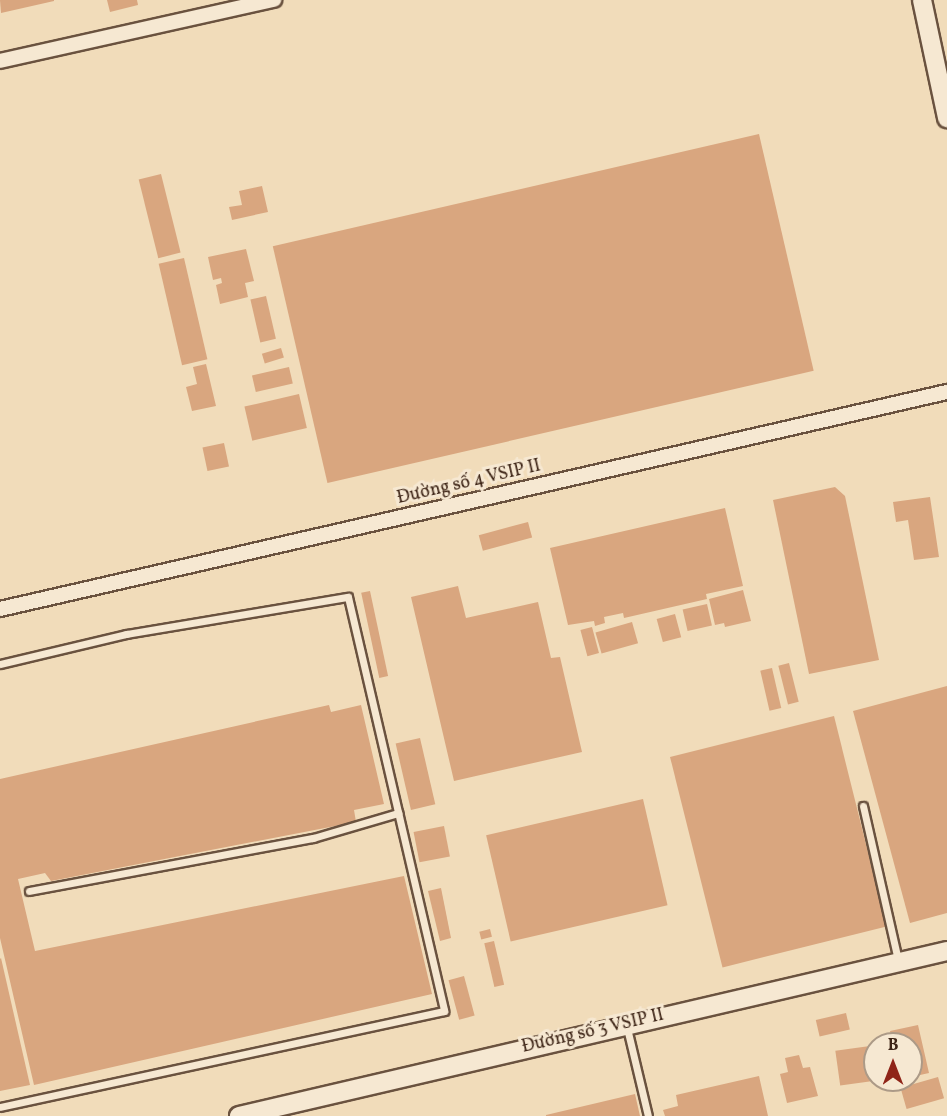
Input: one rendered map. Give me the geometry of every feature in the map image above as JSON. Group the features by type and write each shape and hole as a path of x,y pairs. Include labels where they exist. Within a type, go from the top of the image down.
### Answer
{"street":[{"path":"0,61 274,0"},
{"path":"922,0 947,118"},
{"name":"Đường số 4 VSIP II","path":"0,609 947,392"},
{"name":"Đường số 3 VSIP II","path":"239,1116 898,960 947,951"}],"lane":[{"path":"0,664 126,634 348,597 444,1011 0,1107"},
{"path":"863,806 898,960"},
{"path":"29,891 313,838 398,813"},
{"path":"626,1024 648,1116"}],"building":[{"path":"0,0 54,0 54,1 1,13"},
{"path":"107,0 137,0 138,5 110,12"},
{"path":"759,134 814,371 327,483 273,246"},
{"path":"161,174 181,253 158,258 139,180"},
{"path":"262,186 268,212 232,220 229,207 242,205 239,191"},
{"path":"246,249 254,281 245,283 248,297 220,304 216,285 222,283 221,278 213,280 208,257"},
{"path":"184,258 207,359 182,365 159,264"},
{"path":"266,296 276,339 260,342 250,300"},
{"path":"281,348 284,358 265,363 262,354"},
{"path":"206,364 216,406 192,411 186,387 197,384 193,367"},
{"path":"289,367 293,384 256,392 252,376"},
{"path":"299,394 307,428 252,441 244,407"},
{"path":"224,443 229,466 207,471 202,448"},
{"path":"835,487 845,496 879,660 809,674 773,500"},
{"path":"930,497 939,557 914,560 908,520 896,522 893,502"},
{"path":"725,508 743,586 706,594 707,599 624,618 623,613 604,617 605,623 595,626 594,621 568,625 550,548"},
{"path":"528,522 532,537 483,551 479,535"},
{"path":"458,586 466,618 538,602 551,658 560,657 582,752 454,781 411,597"},
{"path":"743,590 751,621 725,627 724,623 715,625 709,599"},
{"path":"370,591 388,676 379,678 361,593"},
{"path":"707,604 712,625 688,631 683,610"},
{"path":"675,614 681,637 663,642 657,619"},
{"path":"632,622 638,643 602,654 595,632"},
{"path":"592,627 599,653 587,656 580,630"},
{"path":"789,663 799,702 788,704 778,666"},
{"path":"772,668 781,708 770,711 760,671"},
{"path":"947,686 947,913 910,923 853,711"},
{"path":"329,705 331,712 361,705 384,804 354,810 356,822 51,881 45,873 18,879 35,951 404,876 432,994 34,1085 0,938 0,779"},
{"path":"834,716 886,927 723,967 670,757"},
{"path":"420,738 435,804 411,810 396,744"},
{"path":"643,799 668,905 511,941 486,835"},
{"path":"444,826 450,856 419,862 414,832"},
{"path":"441,888 451,938 440,941 428,891"},
{"path":"490,929 492,937 481,939 479,932"},
{"path":"494,941 504,985 494,987 484,943"},
{"path":"0,959 30,1085 0,1091"},
{"path":"464,976 475,1016 459,1020 449,980"},
{"path":"846,1013 850,1030 820,1037 816,1020"},
{"path":"918,1025 920,1032 890,1032"},
{"path":"863,1047 863,1082 840,1086 835,1051"},
{"path":"923,1047 929,1073 923,1074"},
{"path":"799,1055 803,1068 810,1067 818,1096 787,1103 780,1074 788,1072 785,1058"},
{"path":"759,1076 768,1116 665,1116 663,1110 678,1106 676,1095"},
{"path":"938,1077 944,1098 907,1109 902,1092 923,1092 923,1081"},
{"path":"635,1094 640,1116 546,1116 546,1115"}]}
